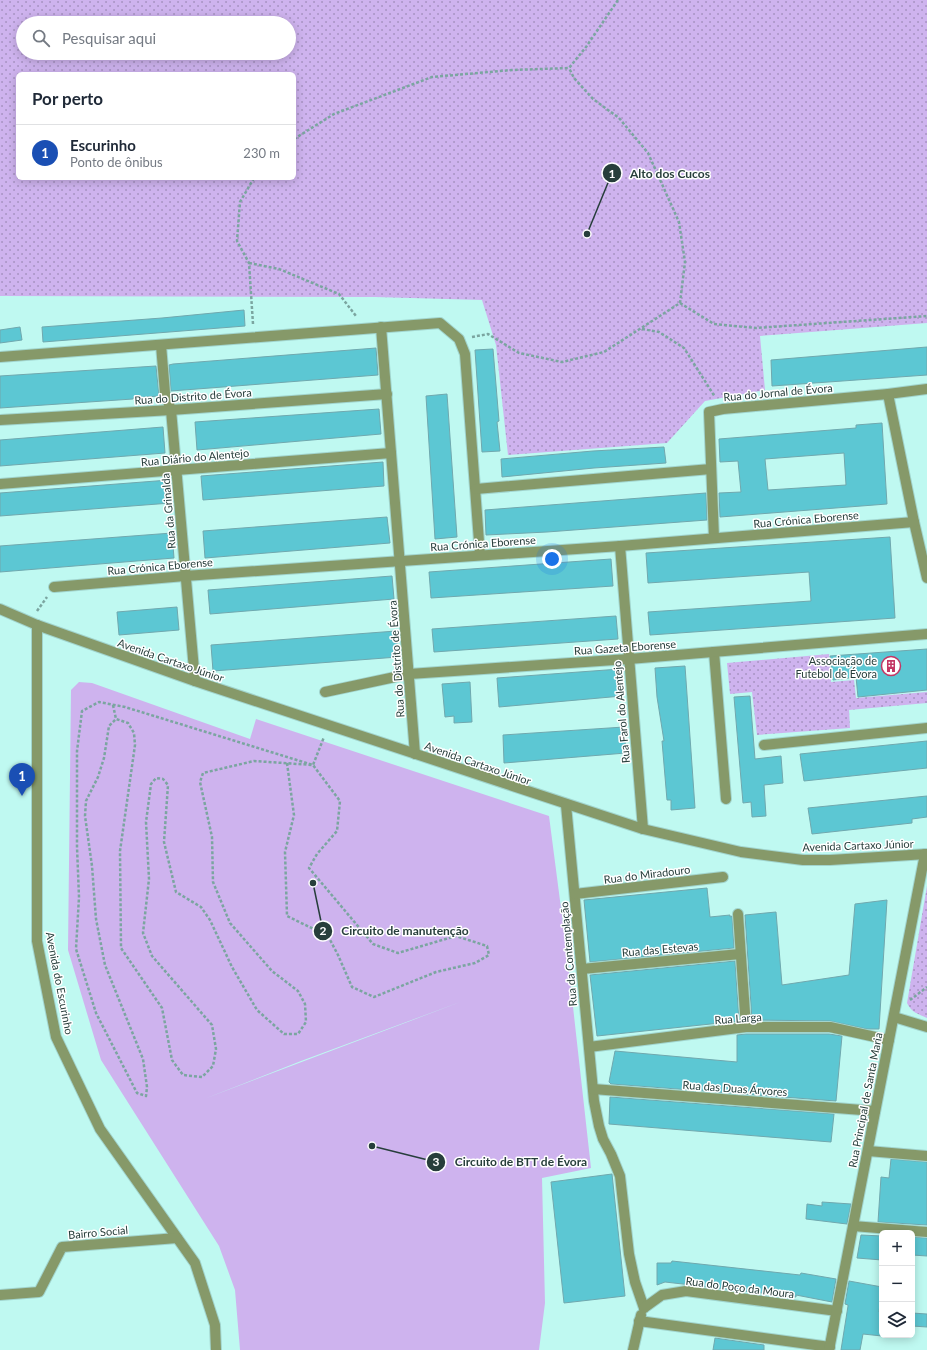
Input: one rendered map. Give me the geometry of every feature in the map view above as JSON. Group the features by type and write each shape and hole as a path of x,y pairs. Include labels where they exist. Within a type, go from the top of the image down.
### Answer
{"street":[{"path":"0,357 440,323 459,339 465,354 480,555"},
{"name":"Rua do Distrito de Évora","path":"382,328 415,754"},
{"name":"Rua da Grinalda","path":"161,345 165,393 171,410 195,681"},
{"name":"Rua do Jornal de Évora","path":"714,538 709,412 723,409 927,389"},
{"name":"Rua do Distrito de Évora","path":"0,420 171,410 387,394"},
{"path":"888,394 927,578"},
{"name":"Rua Diário do Alentejo","path":"0,484 391,453"},
{"path":"476,489 711,469"},
{"name":"Rua Crónica Eborense","path":"54,587 185,576 620,546 914,522"},
{"name":"Rua Farol do Alentejo","path":"620,546 644,829"},
{"name":"Avenida Cartaxo Júnior","path":"0,609 33,623 195,681 644,829 742,852 803,860 830,860 926,854"},
{"name":"Avenida do Escurinho","path":"33,623 37,941 56,1037 100,1129 195,1263 215,1325 216,1350"},
{"name":"Rua Gazeta Eborense","path":"325,692 409,674 629,659 927,634"},
{"path":"714,652 726,799"},
{"path":"764,744 927,728"},
{"name":"Rua da Contemplação","path":"566,804 594,1101 598,1126 620,1176 629,1254 635,1282 644,1308"},
{"name":"Rua Principal de Santa Maria","path":"830,1348 926,854"},
{"name":"Rua do Miradouro","path":"575,894 723,877"},
{"path":"738,914 746,1027"},
{"name":"Rua das Estevas","path":"582,969 740,954"},
{"path":"894,1017 927,1027"},
{"name":"Rua Larga","path":"589,1047 746,1027 830,1027 889,1040"},
{"name":"Rua das Duas Árvores","path":"593,1089 875,1111"},
{"path":"868,1151 927,1156"},
{"path":"853,1226 927,1232"},
{"name":"Bairro Social","path":"0,1295 39,1292 62,1247 177,1238"},
{"name":"Rua do Poço da Moura","path":"644,1308 662,1296 686,1291 837,1311"},
{"path":"633,1350 639,1321 644,1308"},
{"path":"639,1321 830,1348"}],"path":[{"path":"296,138 334,114 432,76 512,70 569,68 586,47 618,0"},
{"path":"459,339 488,334 519,353 562,362 604,352 680,303 685,262 679,222 648,153 619,118 593,100 574,78 569,68"},
{"path":"253,180 240,202 237,241 249,263 254,337"},
{"path":"249,263 279,269 340,294 363,329"},
{"path":"680,303 714,324 756,328 927,316"},
{"path":"641,329 659,332 684,348 723,409"},
{"path":"33,623 54,587"},
{"path":"116,719 109,726 104,758 98,777 86,801 85,816 92,866 96,919 106,965 143,1059 147,1087 146,1096 137,1093 96,1013 76,949 79,897 77,847 77,751 82,710 99,702 124,707 313,765 340,801 338,831 317,854 310,868 373,944 398,953 456,936 487,946 489,955 475,963 436,972 374,997 352,987 328,936 287,916 285,852 294,816 287,763"},
{"path":"113,705 116,719"},
{"path":"116,719 128,723 134,733 135,744 120,851 121,948 162,1008 172,1060 183,1075 202,1077 213,1066 216,1049 212,1025 152,956 143,933 149,879 146,822 151,784 156,778 164,779 168,785 164,842 176,892 201,907 210,920 232,966 257,1010 284,1034 298,1034 306,1022 305,1004 298,991 272,971 230,923 213,882 212,837 200,782 204,773 254,761 313,765"},
{"path":"313,765 328,726"}],"shaded area":[{"path":"0,0 927,0 927,323 760,336 765,390 705,401 667,443 508,455 496,345 482,300 375,297 0,296"},
{"path":"829,654 831,682 854,680 856,698 927,692 927,703 849,710 850,728 757,735 752,692 730,694 727,663"},
{"path":"79,682 92,683 250,739 256,719 549,816 568,962 591,1168 542,1178 545,1303 539,1350 240,1350 235,1290 219,1246 101,1060 68,950 71,690","holes":["463,1001 204,1099 301,1061"]},
{"path":"927,886 927,1018 913,1011 907,1003"}],"building":[{"path":"244,310 245,326 43,342 42,327"},
{"path":"20,327 22,340 0,343 0,330"},
{"path":"927,347 927,375 772,386 771,360"},
{"path":"376,348 378,375 171,391 169,365 173,364"},
{"path":"493,349 500,451 482,452 475,350"},
{"path":"156,366 159,396 0,408 0,376"},
{"path":"447,394 457,537 435,539 426,396"},
{"path":"379,409 381,434 197,450 195,422"},
{"path":"882,423 887,504 720,517 719,493 741,492 738,461 720,462 719,439 856,428 856,425","holes":["844,453 846,485 768,490 765,459"]},
{"path":"163,427 165,453 0,466 0,440"},
{"path":"664,447 666,463 502,477 501,459 593,451"},
{"path":"383,462 384,486 203,500 201,476"},
{"path":"169,480 171,503 0,516 0,493"},
{"path":"706,493 707,520 486,535 485,510"},
{"path":"387,517 390,543 205,558 203,531"},
{"path":"172,533 174,558 0,572 0,546"},
{"path":"890,537 895,618 650,635 648,612 811,601 809,572 648,583 646,553"},
{"path":"611,559 613,586 431,598 429,572"},
{"path":"392,576 394,599 210,614 208,590"},
{"path":"177,607 179,630 119,635 117,612"},
{"path":"616,616 618,639 434,652 432,629"},
{"path":"396,631 398,657 213,671 211,645"},
{"name":"Associação de Futebol de Évora","path":"927,649 927,690 858,697 856,677 833,680 830,656"},
{"path":"685,666 695,808 671,810 671,800 667,800 662,741 664,741 657,697 655,668"},
{"path":"620,669 622,696 499,707 497,678"},
{"path":"470,682 472,722 454,723 454,716 445,717 442,684"},
{"path":"750,696 755,759 781,756 783,783 764,785 766,816 752,817 751,802 743,803 734,697"},
{"path":"624,727 626,753 504,763 503,735"},
{"path":"927,741 927,768 804,781 800,754"},
{"path":"927,796 927,817 912,819 912,823 812,834 808,808"},
{"path":"707,888 710,917 732,916 734,948 590,962 584,900"},
{"path":"887,900 879,1029 867,1029 830,1021 752,1020 745,915 776,912 782,985 849,975 855,904"},
{"path":"735,961 739,1021 597,1036 590,975"},
{"path":"829,1034 842,1036 836,1101 611,1084 609,1082 615,1051 737,1062 737,1035"},
{"path":"610,1097 834,1114 831,1142 609,1124"},
{"path":"891,1159 927,1162 927,1225 878,1222 881,1177 889,1178"},
{"path":"612,1174 625,1296 564,1303 551,1182"},
{"path":"822,1202 851,1204 847,1224 806,1219 807,1204 822,1206"},
{"path":"861,1235 879,1236 879,1260 857,1258"},
{"path":"915,1237 927,1238 927,1256 915,1255"},
{"path":"672,1261 800,1275 801,1273 836,1279 832,1302 796,1295 796,1297 665,1282 657,1285 657,1263 671,1263"},
{"path":"849,1281 879,1286 879,1336 863,1334 860,1350 841,1350 848,1306 845,1304"},
{"path":"915,1313 927,1314 927,1327 915,1326"},
{"path":"715,1338 764,1345 764,1350 713,1350"}],"place":[{"name":"Alto dos Cucos","path":"587,234"},
{"name":"Associação de Futebol de Évora","path":"891,666"},
{"name":"Escurinho","path":"22,796"},
{"name":"Circuito de manutenção","path":"313,883"},
{"name":"Circuito de BTT de Évora","path":"372,1146"}]}
